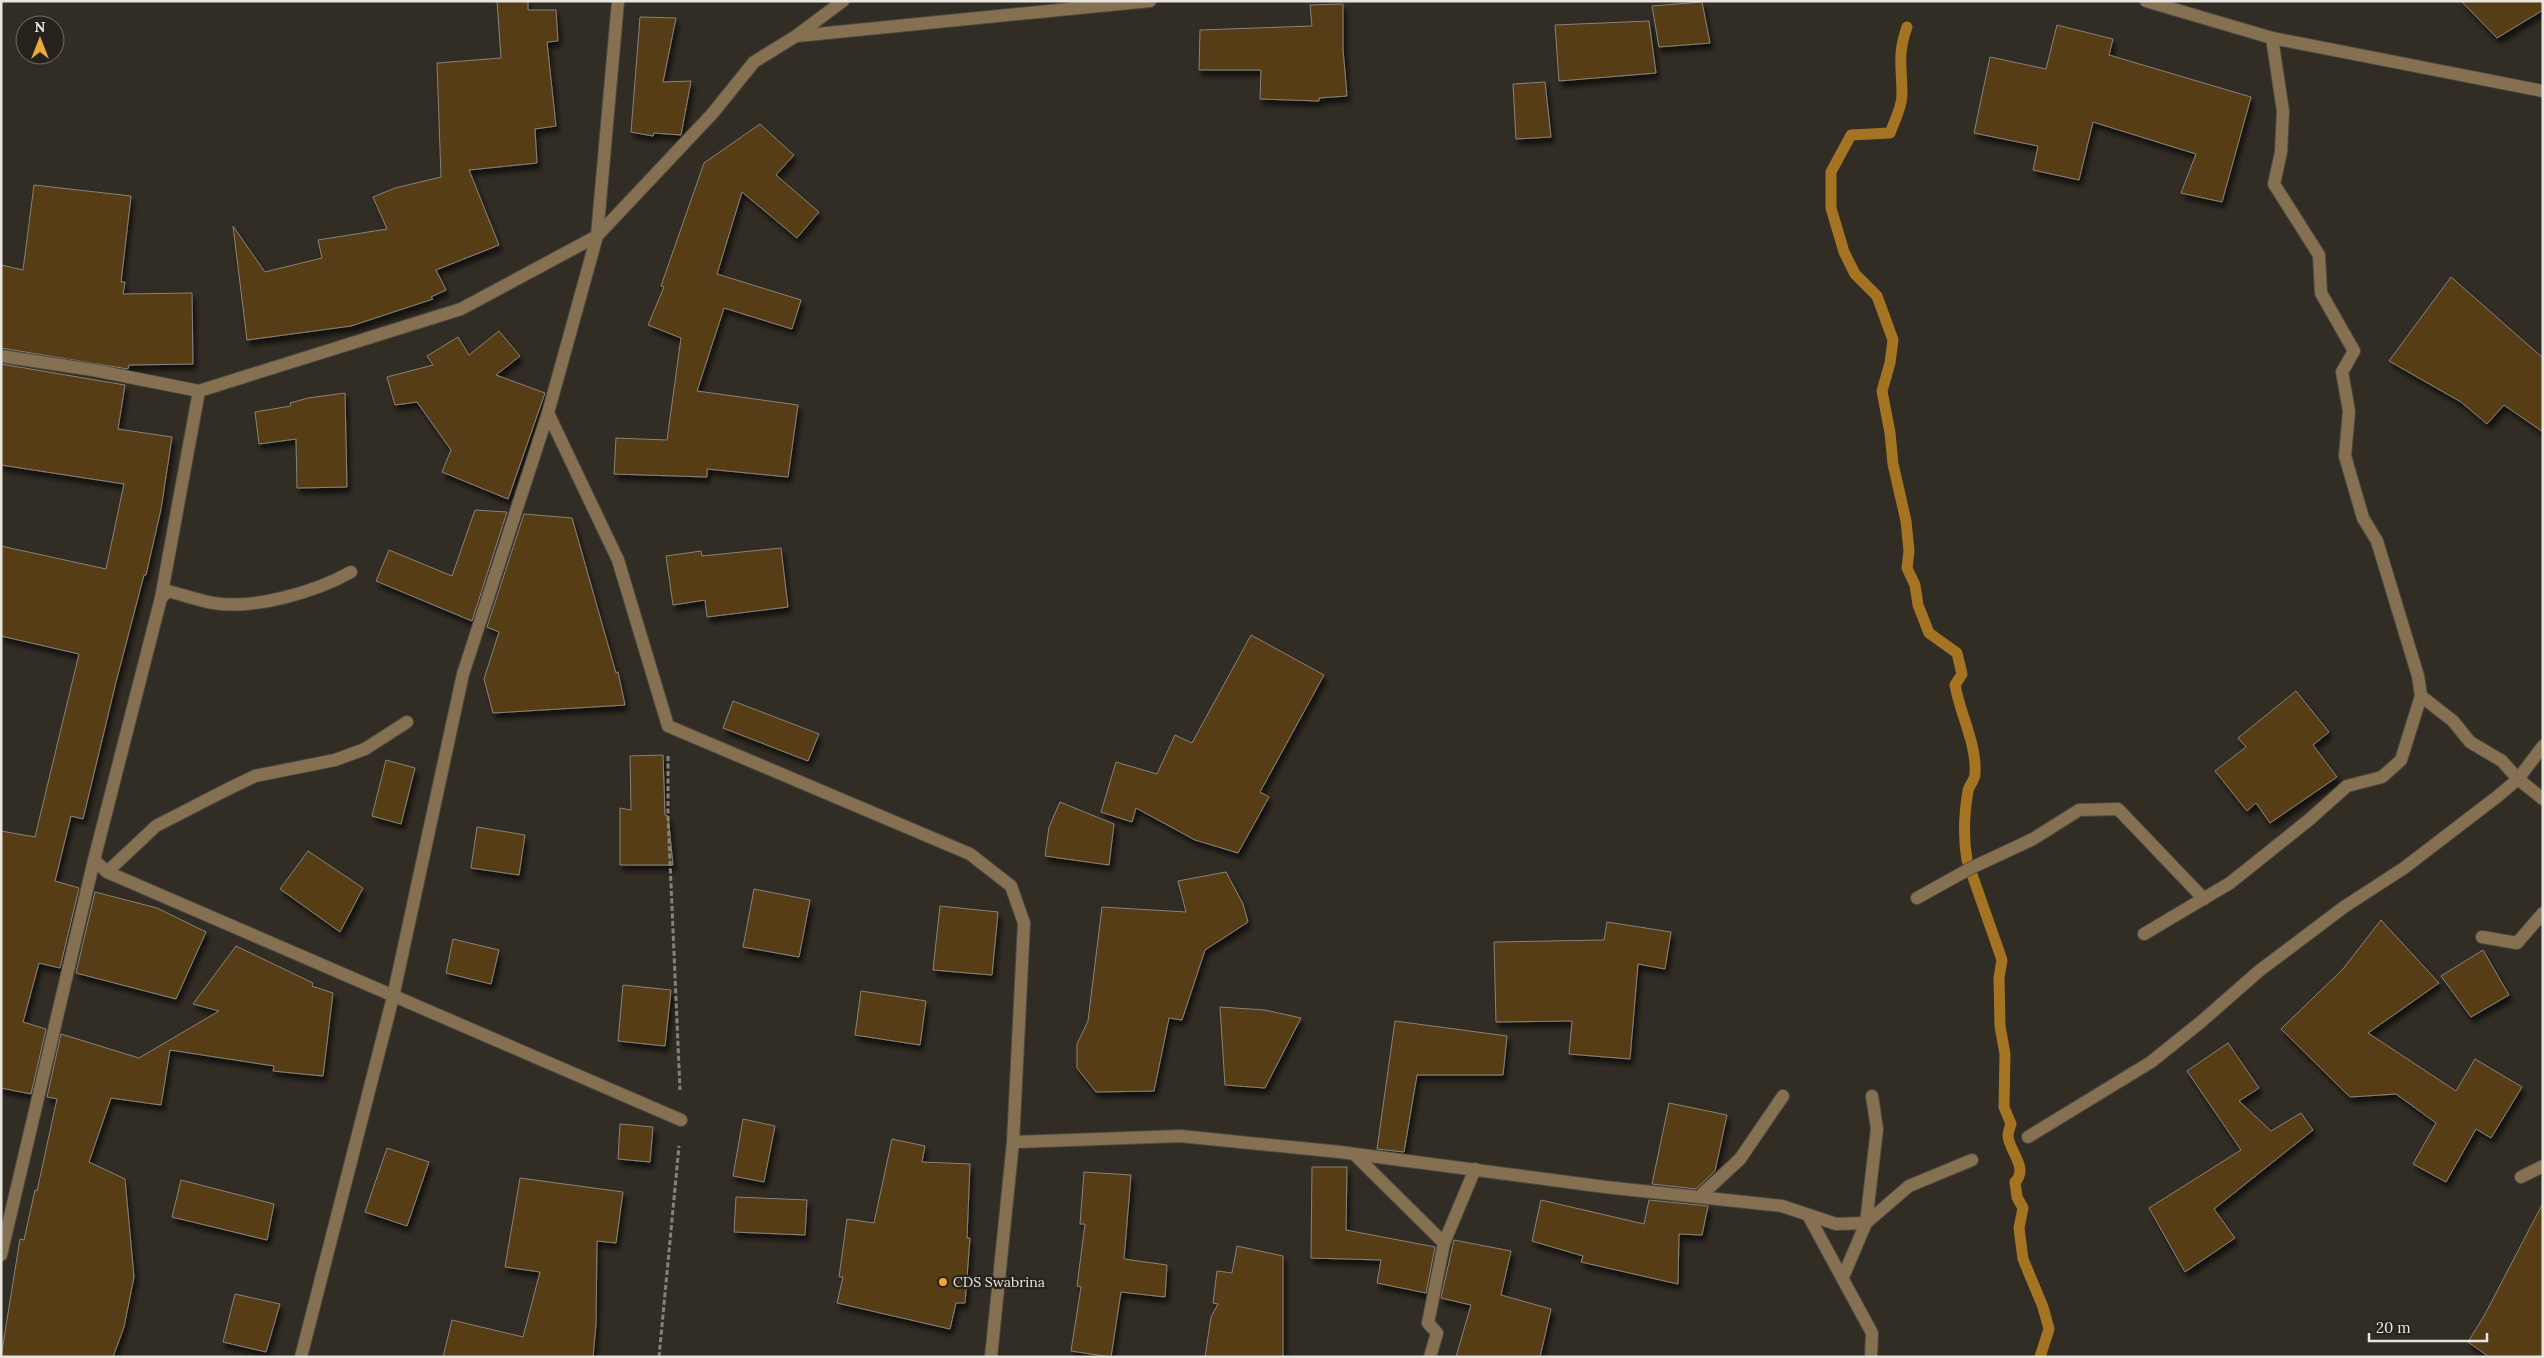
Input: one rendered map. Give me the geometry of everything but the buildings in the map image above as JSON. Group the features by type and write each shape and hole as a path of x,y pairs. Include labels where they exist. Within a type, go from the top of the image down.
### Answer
{"street":[{"path":"301,1357 393,997 463,674 548,413 597,236 618,1"},
{"path":"1,356 93,370 198,390 461,309 597,236 712,114 754,62 796,36 843,1"},
{"path":"796,36 1150,1"},
{"path":"2146,1 2272,38 2543,92"},
{"path":"2144,934 2204,899 2270,852 2348,786 2382,777 2401,760 2421,696 2418,676 2377,541 2362,518 2345,456 2349,411 2342,372 2354,351 2321,294 2319,255 2274,184 2281,152 2283,110 2272,38"},
{"path":"1,1255 94,860 161,598 198,390"},
{"path":"548,413 618,560 668,726 970,854 1010,886 1024,923 1013,1142 991,1357"},
{"path":"161,598 168,591 214,603 249,605 332,583 351,572"},
{"path":"2421,696 2453,721 2470,742 2502,761 2518,779 2543,799"},
{"path":"107,872 156,826 226,790 255,776 334,760 365,749 407,722"},
{"path":"2028,1137 2151,1062 2202,1021 2259,971 2344,908 2404,868 2518,779 2543,746"},
{"path":"1917,898 1971,868 2033,839 2079,810 2118,809 2204,899"},
{"path":"94,860 107,872 681,1120"},
{"path":"2482,938 2517,943 2543,913"},
{"path":"1699,1197 1740,1159 1783,1096"},
{"path":"1843,1277 1866,1223 1877,1129 1872,1096"},
{"path":"1013,1142 1180,1136 1354,1154 1782,1206 1836,1224 1866,1223 1910,1186 1972,1160"},
{"path":"1354,1154 1444,1243"},
{"path":"2521,1177 2543,1166"},
{"path":"1430,1357 1437,1333 1428,1323 1444,1243 1475,1169"},
{"path":"1808,1215 1872,1333 1871,1357"}],"path":[{"path":"660,1357 681,1120 668,816 668,726"}],"waterway":[{"path":"1907,27 1901,53 1902,100 1890,133 1851,135 1831,172 1831,208 1844,252 1855,274 1877,296 1893,340 1890,363 1882,391 1890,433 1893,464 1906,521 1909,551 1907,568 1915,585 1918,605 1929,633 1957,653 1962,674 1955,685 1971,740 1975,763 1975,776 1969,789 1966,808 1967,860 2002,960 1999,978 2000,1026 2005,1054 2004,1107 2011,1124 2008,1134 2009,1142 2020,1171 2019,1177 2015,1182 2017,1197 2023,1208 2019,1228 2023,1259 2043,1307 2049,1329 2040,1357"}],"place":[{"name":"CDS Swabrina","path":"943,1282"}]}
